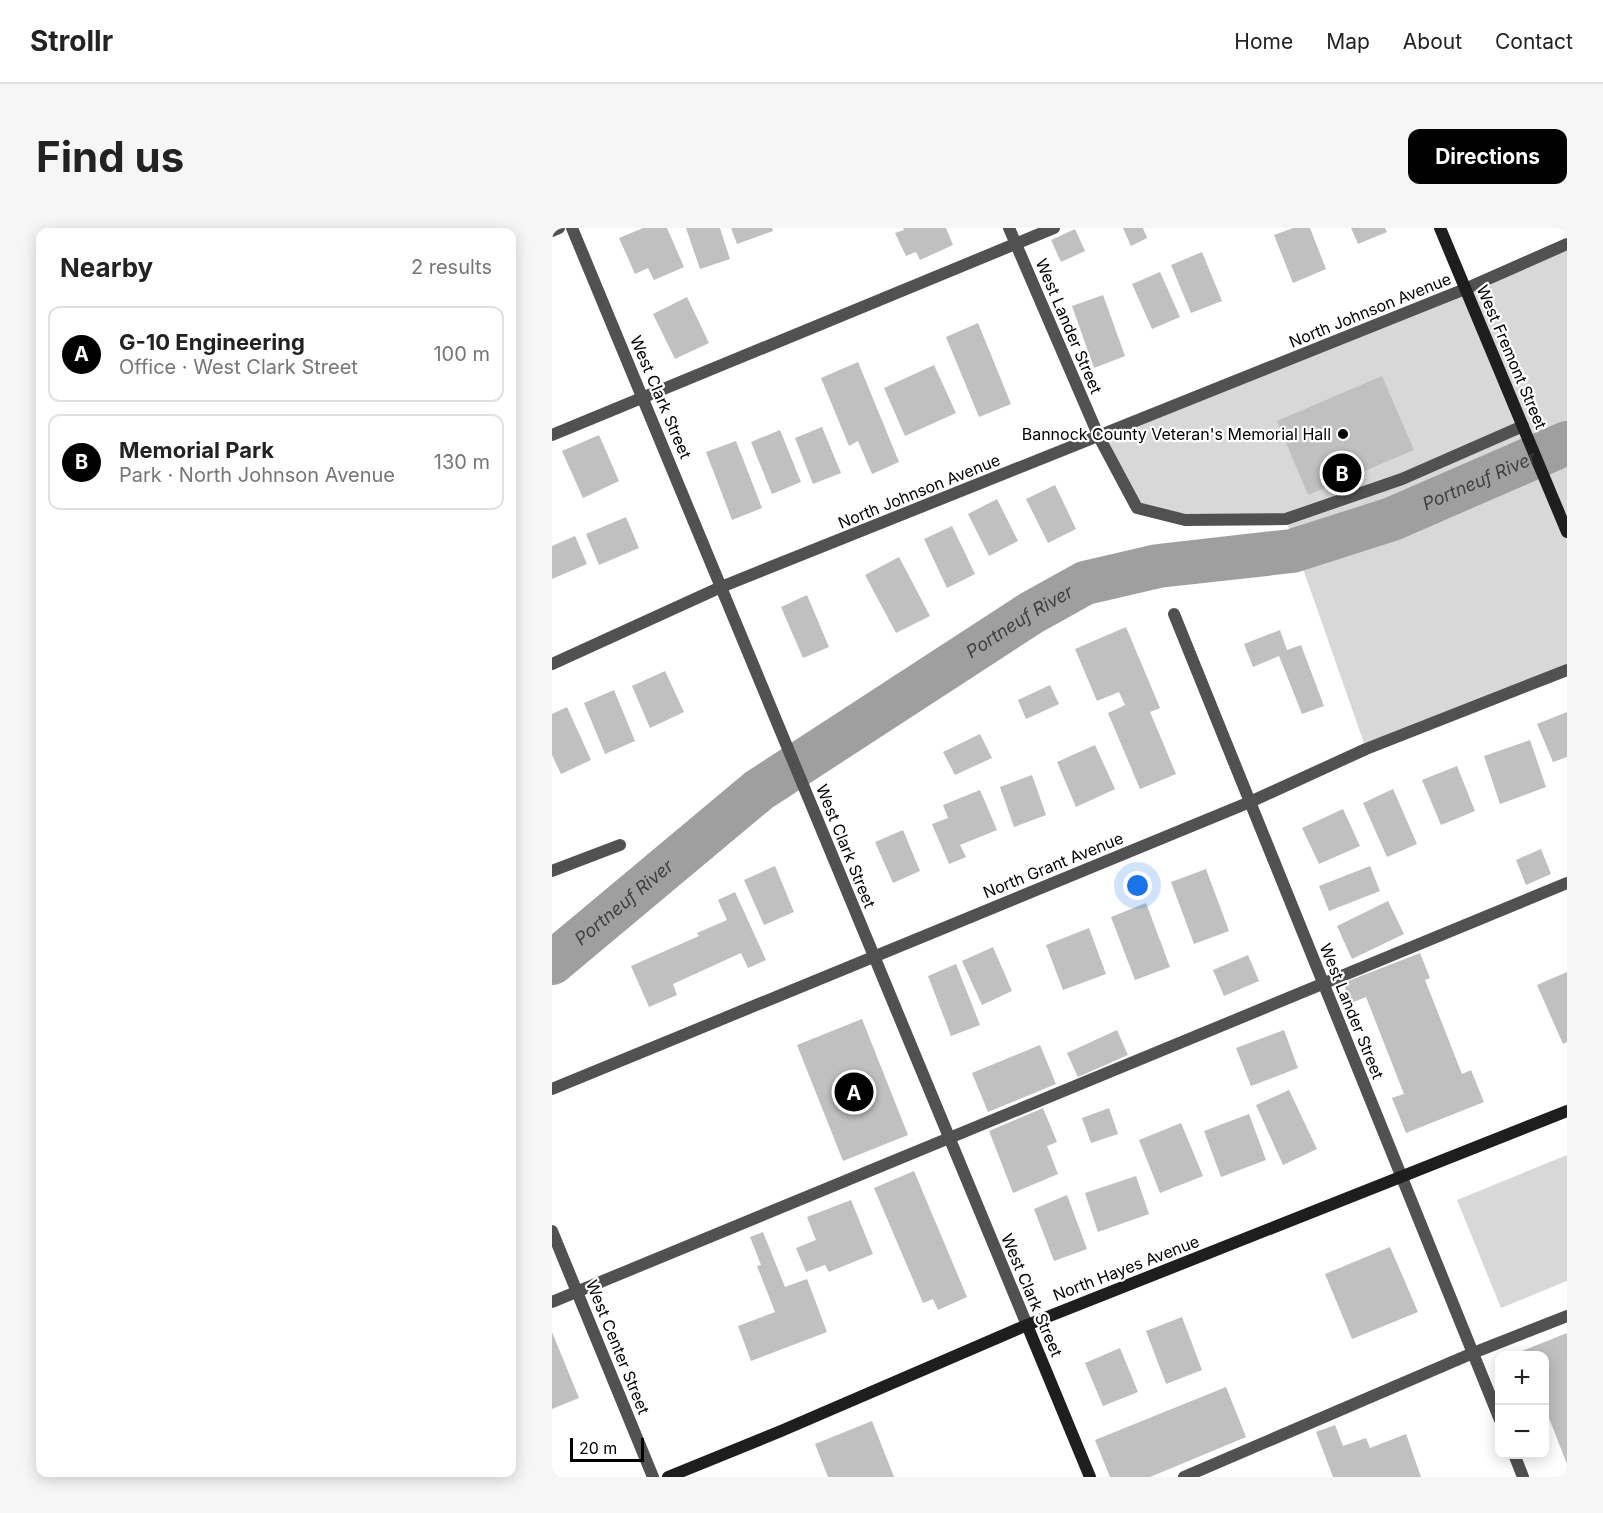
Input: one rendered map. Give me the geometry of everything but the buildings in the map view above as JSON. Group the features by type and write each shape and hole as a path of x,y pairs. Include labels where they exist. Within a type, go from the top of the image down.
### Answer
{"street":[{"path":"552,231 558,228"},
{"name":"West Clark Street","path":"572,228 1090,1477"},
{"name":"West Lander Street","path":"1009,228 1099,437 1137,508 1185,520 1286,519 1401,479 1523,426"},
{"path":"552,435 1054,228"},
{"name":"West Fremont Street","path":"1440,228 1567,532"},
{"name":"North Johnson Avenue","path":"552,664 721,587 1465,289 1567,244"},
{"name":"West Lander Street","path":"1174,614 1495,1408"},
{"name":"North Grant Avenue","path":"552,1089 1250,802 1366,749 1567,670"},
{"path":"552,871 620,844"},
{"path":"552,1302 1567,883"},
{"name":"North Hayes Avenue","path":"668,1477 781,1431 1027,1324 1567,1111"},
{"name":"West Center Street","path":"552,1231 653,1477"},
{"path":"1184,1477 1473,1353 1567,1316"},
{"path":"1516,1459 1523,1477"}],"shaded area":[{"path":"1567,244 1567,670 1366,749 1286,520 1185,520 1137,508 1099,437"},
{"path":"1567,1155 1567,1281 1501,1308 1457,1200"}],"waterway":[{"name":"Portneuf River","path":"552,963 759,790 1031,613 1085,583 1158,566 1292,551 1392,519 1567,443"}],"place":[{"name":"Bannock County Veteran's Memorial Hall","path":"1343,434"},
{"name":"Memorial Park","path":"1342,473"},
{"name":"G-10 Engineering","path":"854,1092"}]}
